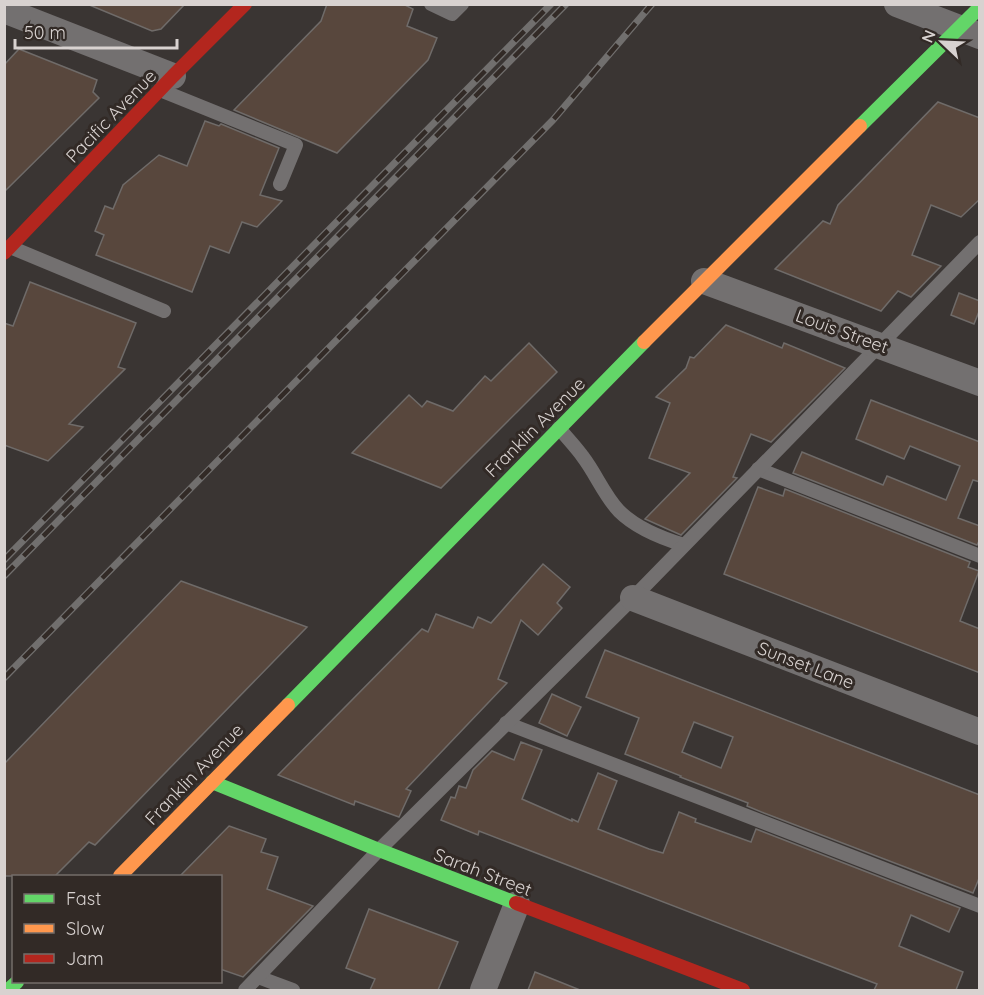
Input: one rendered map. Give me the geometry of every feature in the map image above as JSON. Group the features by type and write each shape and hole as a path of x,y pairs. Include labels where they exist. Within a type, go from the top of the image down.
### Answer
{"main road":[{"name":"Pacific Avenue","path":"8,250 244,4"},
{"name":"Franklin Avenue","path":"121,875 704,281 969,32 980,7"},
{"name":"Sarah Street","path":"212,782 379,850 743,990"}],"street":[{"path":"897,4 969,32"},
{"path":"9,11 166,83"},
{"name":"Louis Street","path":"704,281 980,383"},
{"name":"Sunset Lane","path":"633,598 980,732"},
{"path":"483,990 517,904"}],"lane":[{"path":"431,4 452,14 462,4"},
{"path":"166,83 296,145 280,184"},
{"path":"245,990 379,850 633,598 980,242"},
{"path":"8,250 164,311"},
{"path":"560,428 584,458 610,500 621,512 640,527 663,539 684,545"},
{"path":"758,469 980,556"},
{"path":"506,723 980,906"},
{"path":"258,977 293,990"}],"building":[{"path":"87,4 185,4 161,29 152,31"},
{"path":"327,4 403,4 413,9 407,26 437,38 428,60 337,153 234,110 321,21"},
{"path":"19,49 97,80 93,92 99,98 4,192 4,65"},
{"path":"938,102 980,118 980,199 961,217 931,205 912,255 941,266 911,297 898,291 881,311 775,269 823,221 830,224 838,205"},
{"path":"205,121 219,126 221,124 279,148 260,195 282,201 257,227 242,222 229,253 210,246 192,292 96,255 104,235 95,231 105,206 113,209 123,185 159,155 187,166"},
{"path":"30,282 136,323 118,367 125,369 69,424 83,427 48,461 4,445 4,323 13,326"},
{"path":"959,293 980,301 980,309 974,324 951,315"},
{"path":"726,325 782,348 784,343 845,368 771,442 751,434 733,477 737,478 681,535 645,519 690,473 649,458 670,403 656,397 686,368 690,357 694,358"},
{"path":"529,343 557,372 441,488 352,453 409,395 422,407 427,401 453,411 485,376 491,381"},
{"path":"871,400 980,442 980,482 973,480 958,518 980,526 980,539 977,545 793,473 802,452 883,485 887,476 946,500 960,466 910,446 904,459 856,439"},
{"path":"758,487 783,496 785,489 970,562 968,567 979,571 960,621 980,629 980,673 724,574"},
{"path":"543,564 570,587 557,603 562,608 538,635 521,620 498,679 507,683 406,789 411,791 399,817 355,801 354,805 278,775 422,629 428,632 436,614 473,628 478,617 491,623"},
{"path":"181,581 307,627 95,845 89,842 56,875 4,876 4,764"},
{"path":"605,650 980,795 980,876 973,893 764,813 747,806 748,803 625,754 639,718 586,697","holes":["694,722 733,737 721,768 682,752"]},
{"path":"552,694 581,707 567,736 539,723"},
{"path":"521,742 542,750 522,799 572,821 572,819 578,822 598,773 617,781 598,829 649,849 663,853 679,812 696,819 695,822 751,842 756,829 960,908 949,932 911,915 899,946 963,972 956,990 874,990 877,984 479,831 478,835 441,820 451,797 455,798 459,786 466,788 473,770 492,751 514,760"},
{"path":"229,826 266,839 261,852 278,857 267,889 313,906 243,977 222,970 222,875 181,875"},
{"path":"369,909 458,942 438,990 370,990 375,979 346,968"},
{"path":"535,972 580,990 528,990"}],"railway":[{"path":"4,560 551,4"},
{"path":"4,576 566,4"},
{"path":"4,678 553,120 652,4"}],"traffic: fast":[{"path":"860,126 980,7"},
{"path":"288,705 644,342"},
{"path":"212,782 516,903"},
{"path":"8,990 16,983"}],"traffic: slow":[{"path":"644,342 860,126"},
{"path":"121,875 288,705"}],"traffic: jam":[{"path":"4,253 245,4"},
{"path":"516,903 743,990"}]}
